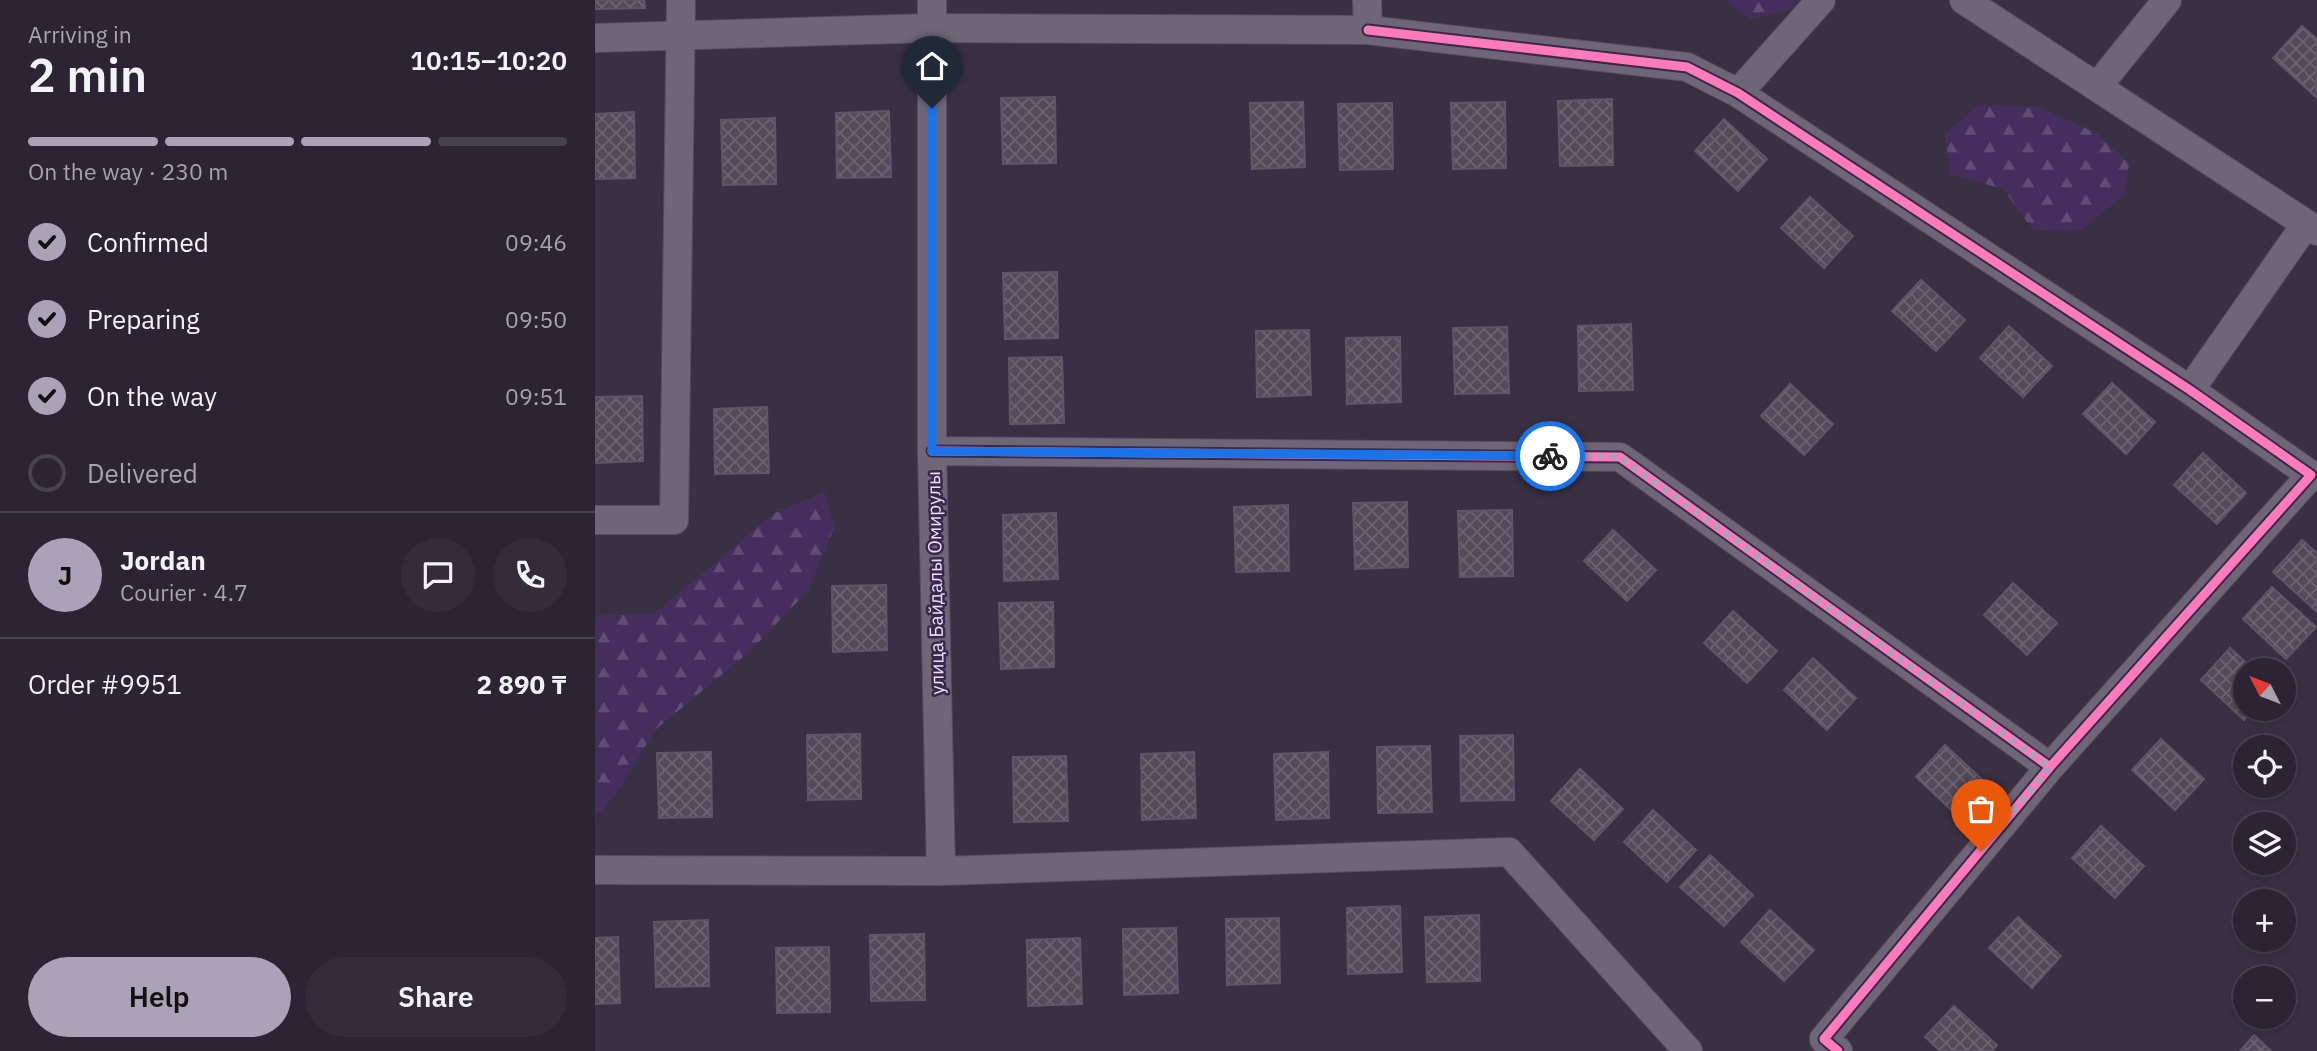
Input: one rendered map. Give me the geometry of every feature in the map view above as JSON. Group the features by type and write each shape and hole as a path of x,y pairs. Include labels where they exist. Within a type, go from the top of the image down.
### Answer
{"street":[{"path":"595,520 674,520 681,0"},
{"name":"улица Байдалы Омирулы","path":"932,0 932,451 941,871"},
{"path":"1367,0 1368,30"},
{"path":"1738,93 1821,0"},
{"path":"1964,0 2311,227 2190,390"},
{"path":"2098,88 2167,0"},
{"path":"595,38 932,28 1368,30 1687,67 1738,93 2315,474 2050,767 1823,1047"},
{"path":"932,451 1620,457 2050,767"},
{"path":"595,870 941,871 1509,852 1688,1051"}],"green space":[{"path":"1725,0 1794,0 1788,10 1751,19"},
{"path":"1979,105 2039,107 2098,134 2129,163 2125,194 2080,231 2033,230 2003,189 1950,174 1945,134"},
{"path":"825,492 834,528 807,592 749,652 655,730 616,794 595,817 595,618 602,615 654,614 773,514"}],"building":[{"path":"595,0 644,0 645,8 595,9"},
{"path":"2302,26 2317,39 2316,97 2273,58"},
{"path":"1055,97 1056,163 1003,164 1001,98"},
{"path":"1612,99 1613,165 1560,166 1558,101"},
{"path":"1303,102 1305,167 1252,169 1250,103"},
{"path":"1505,102 1506,168 1453,169 1451,103"},
{"path":"1392,103 1393,169 1340,170 1338,104"},
{"path":"889,111 891,177 837,178 836,113"},
{"path":"634,112 635,178 595,179 595,114"},
{"path":"775,118 776,184 723,185 721,120"},
{"path":"1724,119 1767,159 1738,191 1695,151"},
{"path":"1810,197 1853,236 1824,268 1781,228"},
{"path":"1057,272 1058,338 1005,339 1003,273"},
{"path":"1921,280 1965,320 1936,351 1892,311"},
{"path":"1631,324 1633,390 1579,391 1578,326"},
{"path":"2009,326 2052,366 2023,397 1980,358"},
{"path":"1507,327 1509,393 1455,394 1453,328"},
{"path":"1309,330 1311,395 1257,397 1256,331"},
{"path":"1400,337 1401,402 1347,404 1346,338"},
{"path":"1062,357 1064,423 1010,424 1009,358"},
{"path":"2112,383 2155,422 2126,454 2083,414"},
{"path":"1790,384 1833,424 1804,455 1761,416"},
{"path":"642,396 643,461 595,463 595,397"},
{"path":"767,407 769,473 715,474 714,409"},
{"path":"2203,453 2246,493 2217,524 2174,485"},
{"path":"1407,502 1408,567 1355,569 1353,503"},
{"path":"1288,505 1289,571 1236,572 1234,507"},
{"path":"1512,510 1513,576 1460,577 1458,511"},
{"path":"1056,513 1058,579 1004,581 1003,515"},
{"path":"1613,530 1656,570 1627,601 1584,561"},
{"path":"2302,540 2317,553 2317,612 2273,572"},
{"path":"2013,583 2057,623 2027,655 1984,615"},
{"path":"886,585 887,650 833,652 832,586"},
{"path":"2272,587 2316,627 2285,658 2243,619"},
{"path":"1053,602 1054,667 1001,669 999,603"},
{"path":"1733,611 1777,651 1747,683 1704,643"},
{"path":"2230,648 2241,658 2233,658 2233,710 2201,680"},
{"path":"1813,658 1856,698 1827,730 1784,690"},
{"path":"860,734 861,799 808,800 807,735"},
{"path":"1513,735 1514,800 1461,801 1460,736"},
{"path":"2161,739 2204,779 2175,810 2132,770"},
{"path":"1945,745 1988,785 1959,817 1916,777"},
{"path":"1430,746 1432,812 1378,813 1377,747"},
{"path":"711,752 712,817 659,818 657,753"},
{"path":"1194,752 1196,818 1142,820 1141,754"},
{"path":"1328,752 1329,818 1276,820 1274,754"},
{"path":"1066,756 1068,821 1014,822 1013,757"},
{"path":"1580,769 1623,809 1594,840 1551,801"},
{"path":"1653,810 1696,850 1667,882 1624,842"},
{"path":"2101,826 2144,866 2115,898 2072,858"},
{"path":"1710,855 1753,895 1724,926 1680,887"},
{"path":"1400,906 1402,972 1348,974 1347,908"},
{"path":"1770,910 1814,950 1784,981 1741,942"},
{"path":"1479,915 1480,981 1427,982 1425,917"},
{"path":"2018,917 2061,956 2032,988 1989,948"},
{"path":"1279,918 1280,983 1227,985 1226,919"},
{"path":"708,920 709,986 656,987 654,922"},
{"path":"1176,928 1178,993 1124,995 1123,929"},
{"path":"924,934 925,1000 871,1001 870,935"},
{"path":"618,937 620,1003 595,1004 595,938"},
{"path":"1080,938 1082,1004 1028,1006 1027,940"},
{"path":"829,947 830,1012 777,1013 776,948"},
{"path":"1954,1006 1997,1045 1992,1051 1940,1051 1925,1037"},
{"path":"2254,1035 2271,1051 2240,1051"}],"cycle path":[{"path":"1368,30 1687,67 1738,93 2190,390 2311,475 2050,767"},
{"path":"932,451 1620,457 2050,767 1824,1039 1838,1051"}],"way so far":[{"path":"1550,456 1620,457 2050,767 1981,851"}],"route":[{"path":"932,108 932,451 1550,456"}]}
